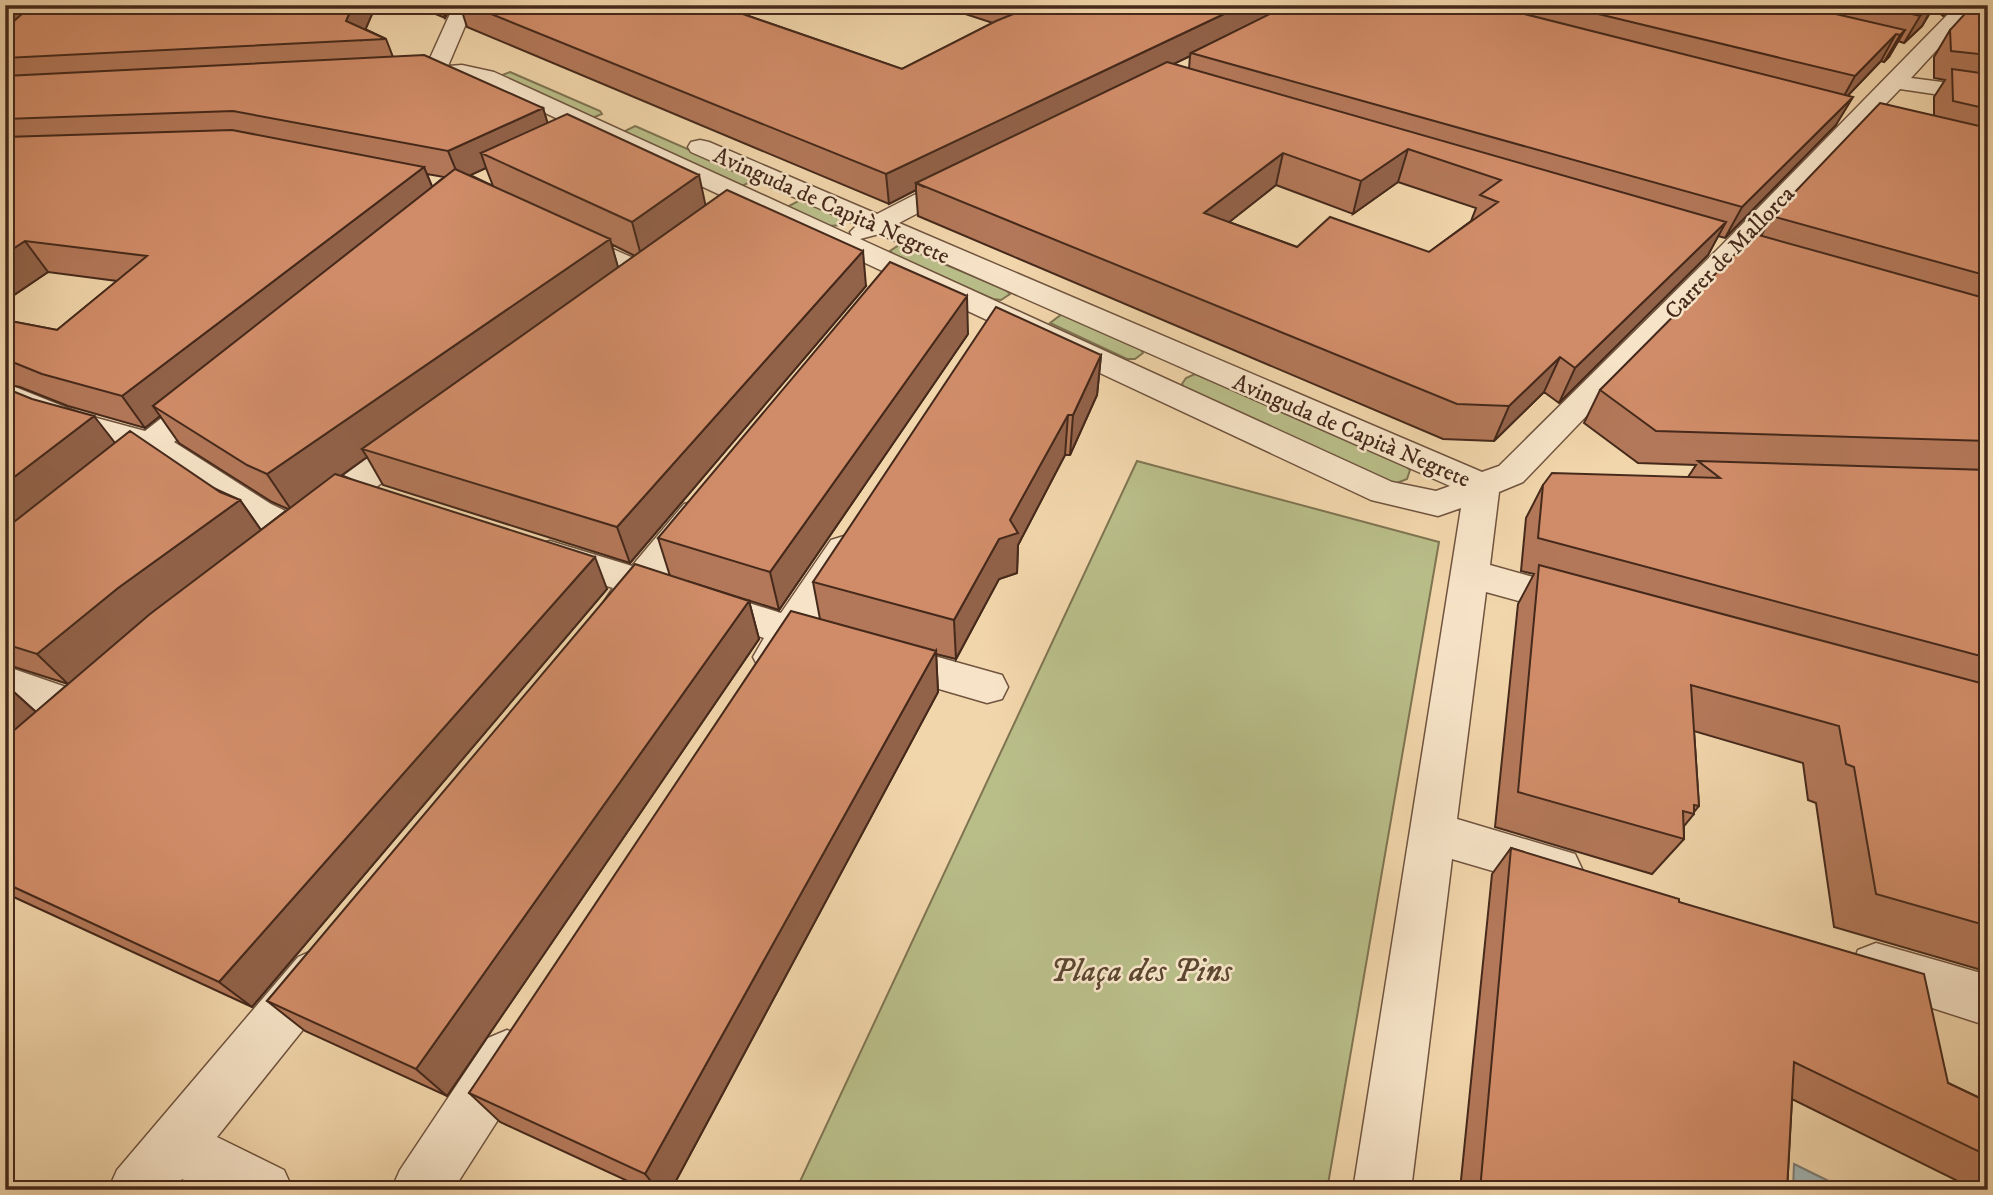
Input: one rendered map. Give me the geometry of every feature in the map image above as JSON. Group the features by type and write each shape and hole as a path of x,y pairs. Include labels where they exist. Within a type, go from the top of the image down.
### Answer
{"street":[{"path":"388,71 449,68 464,5"},
{"name":"Carrer de Mallorca","path":"1497,480 1743,255 1859,119 1895,82 1910,53 1936,26 1968,5"},
{"name":"Avinguda de Capità Negrete","path":"449,68 500,63 514,67 875,223 1014,302 1138,378 1382,492 1438,504 1497,480"},
{"name":"Avinguda de Capità Negrete","path":"449,68 486,77 586,133 748,198 846,244 889,280 1014,302 1167,351 1497,480"},
{"path":"1895,82 1988,95"},
{"path":"586,133 624,114"},
{"path":"846,244 875,223 988,167"},
{"path":"720,218 748,198 780,182"},
{"path":"549,228 655,265 611,297"},
{"path":"1703,245 1743,255"},
{"path":"974,352 1014,302"},
{"path":"1138,378 1167,351"},
{"path":"90,494 237,374"},
{"path":"5,396 15,397 40,411 71,422 151,443 258,513 296,531"},
{"path":"265,554 437,425"},
{"path":"1382,1190 1469,573 1497,480 1550,475"},
{"path":"595,636 719,486"},
{"path":"349,489 389,502"},
{"path":"752,688 867,515"},
{"path":"521,544 790,631 987,687"},
{"path":"1469,573 1616,614"},
{"path":"5,682 87,699 47,734"},
{"path":"1432,832 1601,883"},
{"path":"137,1190 339,947"},
{"path":"1841,956 1988,1001"},
{"path":"420,1190 531,1022"},
{"path":"174,1145 264,1190"}],"green space":[{"path":"510,72 602,114 592,118 497,77"},
{"path":"635,126 754,180 742,186 735,184 621,133"},
{"path":"802,199 844,218 844,225 828,226 787,207"},
{"path":"899,245 1010,294 1001,300 993,299 894,255 890,251"},
{"path":"1062,314 1140,348 1143,353 1135,359 1127,359 1050,323"},
{"path":"1195,374 1401,462 1410,470 1407,479 1397,483 1382,481 1187,392 1182,384 1186,378"},
{"name":"Plaça des Pins","path":"1137,461 1439,542 1327,1190 796,1190"}],"shaded area":[{"path":"1794,1164 1847,1190 1793,1190"}],"building":[{"path":"32,5 353,5 346,21 386,39 5,58 5,29"},
{"path":"469,5 735,5 742,8 734,11 902,69 996,21 1031,7 1024,5 1243,5 886,174"},
{"path":"1288,5 1489,5 1853,97 1742,207 1191,53"},
{"path":"1561,5 1797,5 1905,30 1900,35 1896,34 1855,76"},
{"path":"1872,5 1931,5 1920,16"},
{"path":"1973,5 1988,5 1988,55 1951,51 1950,30"},
{"path":"424,55 543,108 448,151 233,111 5,119 5,76"},
{"path":"1167,62 1726,222 1575,368 1560,357 1509,406 1457,404 916,183","holes":["1408,149 1501,180 1480,195 1498,202 1429,252 1330,217 1297,247 1204,213 1283,153 1361,181"]},
{"path":"1952,69 1988,74 1988,109 1953,101"},
{"path":"1880,103 1988,128 1988,276 1772,216"},
{"path":"567,114 699,175 632,222 481,153"},
{"path":"232,130 424,167 122,396 42,374 5,359 5,320 57,330 147,256 25,241 5,254 5,137"},
{"path":"455,169 610,239 267,474 247,465 153,406"},
{"path":"727,190 863,251 617,527 362,449"},
{"path":"1755,234 1988,299 1988,441 1656,431 1600,390"},
{"path":"890,262 967,296 770,572 658,538"},
{"path":"996,307 1101,355 1073,415 1068,415 1010,520 1018,533 999,539 954,620 813,582"},
{"path":"5,388 32,399 94,416 5,484"},
{"path":"130,431 220,492 240,500 118,588 37,654 5,644 5,529"},
{"path":"1698,461 1988,470 1988,658 1538,538 1543,485 1552,473 1720,478"},
{"path":"335,474 595,557 219,982 5,883 5,738 150,614"},
{"path":"635,564 749,601 416,1069 267,1001"},
{"path":"1539,565 1988,685 1988,926 1876,894 1854,767 1846,764 1839,726 1691,685 1699,806 1694,805 1694,814 1683,811 1684,839 1518,792"},
{"path":"791,611 936,651 645,1174 469,1093"},
{"path":"1511,848 1679,899 1679,902 1924,974 1948,1083 1988,1102 1988,1156 1794,1062 1787,1190 1764,1190 1751,1185 1752,1190 1480,1190"}]}
